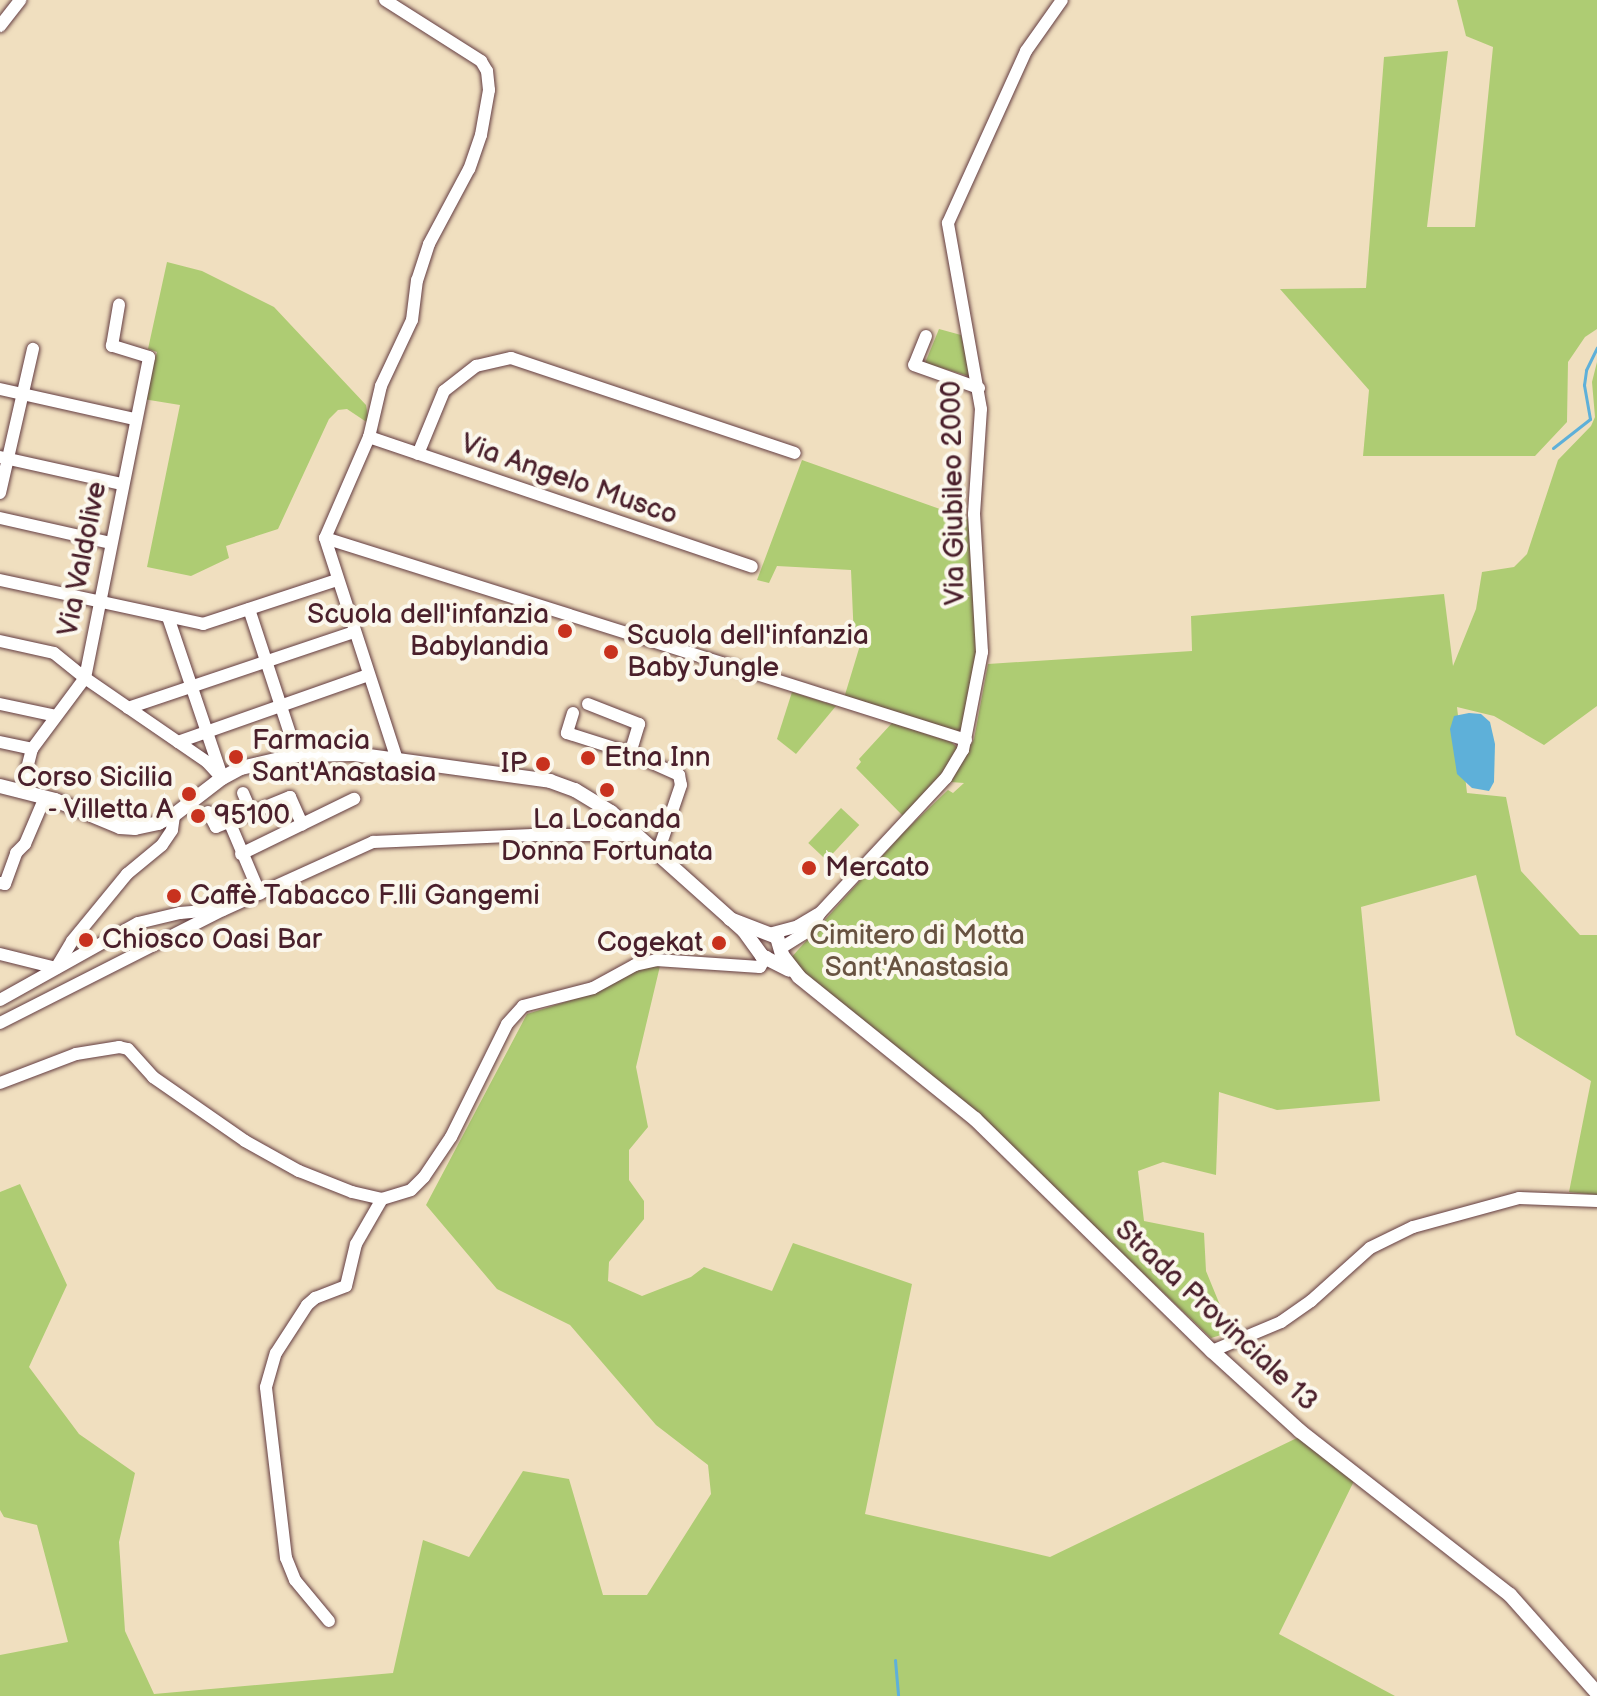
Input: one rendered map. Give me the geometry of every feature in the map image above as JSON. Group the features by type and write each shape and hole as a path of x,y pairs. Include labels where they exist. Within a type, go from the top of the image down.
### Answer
{"main road":[{"path":"0,786 45,797 120,827 146,827 174,815 222,778 241,768 297,755 354,754 562,784 593,799 769,954 777,937 730,919"},
{"name":"Strada Provinciale 13","path":"769,954 975,1119 1212,1351 1300,1431 1510,1595 1597,1693"}],"street":[{"path":"0,26 20,0"},
{"path":"385,0 481,61 487,71 489,90 481,135 462,186 429,244 417,280 412,320 381,386 369,437 325,538 397,759"},
{"name":"Via Giubileo 2000","path":"769,954 810,930 820,913 946,778 966,740 982,652 974,514 979,388 948,223 1026,51 1062,0"},
{"name":"Via Valdolive","path":"21,792 32,749 85,678 134,419 149,357 112,346 119,305"},
{"path":"926,336 914,365 979,388"},
{"path":"0,493 4,457 33,349"},
{"path":"418,454 444,391 476,366 511,358 795,453"},
{"path":"0,389 134,419"},
{"name":"Via Angelo Musco","path":"369,437 752,567"},
{"path":"4,457 122,484"},
{"path":"0,518 111,543"},
{"path":"325,538 966,740"},
{"path":"0,580 203,624 337,580"},
{"path":"249,609 297,755"},
{"path":"168,617 222,778"},
{"path":"128,708 354,632"},
{"path":"0,641 54,653 207,762 222,778"},
{"path":"178,742 368,675"},
{"path":"0,704 56,716"},
{"path":"588,704 639,724 630,753"},
{"path":"573,713 567,733 630,753 679,775 681,785 657,855"},
{"path":"0,742 32,749"},
{"path":"243,793 251,812"},
{"path":"2,883 16,853 25,844 45,797"},
{"path":"208,812 216,827 290,797 302,824"},
{"path":"241,854 354,799"},
{"path":"56,968 72,941 115,888 162,845 172,830 174,815"},
{"path":"229,821 260,894"},
{"path":"0,1023 223,910 355,849 387,840 636,835"},
{"path":"0,1000 138,923 180,913 223,910"},
{"path":"180,913 190,921 190,927"},
{"path":"768,934 798,926 820,913"},
{"path":"0,954 56,968"},
{"path":"0,1083 76,1054 119,1047 128,1049 153,1077 245,1141 299,1171 352,1192 382,1199 411,1190 424,1177 451,1137 507,1024 523,1006 593,988 635,965 656,960 769,954 777,971 814,989"},
{"path":"1212,1351 1281,1322 1370,1248 1413,1227 1519,1198 1597,1201"},
{"path":"329,1621 295,1580 286,1558 266,1387 276,1353 307,1305 315,1298 346,1286 356,1244 382,1199"}],"green space":[{"path":"1457,0 1597,0 1597,329 1585,337 1568,362 1567,422 1535,456 1363,456 1369,390 1280,289 1366,288 1384,57 1448,51 1427,227 1475,227 1493,47 1466,36"},
{"path":"167,262 202,271 274,307 366,405 368,417 368,423 347,409 338,410 329,419 278,529 226,546 229,558 191,576 147,567 180,405 143,399 157,352 148,349"},
{"path":"939,329 961,335 972,377 925,363"},
{"name":"Cimitero di Motta Sant'Anastasia","path":"1597,362 1597,706 1544,745 1494,716 1457,707 1467,793 1506,797 1521,871 1580,935 1597,935 1597,1195 1569,1192 1591,1081 1516,1035 1476,875 1361,907 1380,1101 1277,1110 1219,1092 1216,1175 1163,1162 1138,1171 1144,1221 1204,1233 1206,1271 1231,1332 1211,1338 982,1119 789,960 903,833 948,790 953,793 964,783 951,782 974,739 988,664 1192,651 1191,616 1444,594 1453,666 1476,609 1482,572 1514,567 1527,554 1558,460 1591,426 1595,417 1592,382"},
{"path":"802,460 968,519 978,643 963,731 954,733 844,698 861,642 854,640 851,570 777,566 769,583 757,580"},
{"path":"792,692 836,706 796,754 777,739"},
{"path":"892,723 951,742 958,748 942,774 903,816 856,768 861,762 859,759"},
{"path":"841,808 859,825 827,860 808,843"},
{"path":"660,966 636,1067 648,1127 629,1150 629,1180 644,1201 644,1219 609,1262 608,1281 642,1296 691,1277 704,1267 772,1291 793,1243 912,1284 865,1514 1050,1557 1299,1437 1354,1481 1279,1634 1395,1696 0,1696 0,1655 68,1642 37,1525 4,1517 0,1510 0,1192 20,1184 67,1285 29,1367 79,1434 135,1473 119,1542 125,1631 154,1694 393,1673 423,1540 469,1557 523,1471 569,1479 603,1595 647,1595 711,1494 708,1465 656,1425 570,1325 497,1289 426,1205 527,1014 597,992 638,969"}],"water":[{"path":"1481,714 1490,722 1495,744 1494,782 1489,791 1472,788 1457,774 1450,729 1454,716"}],"waterway":[{"path":"1553,448 1590,419 1584,385 1586,370 1597,347"},
{"path":"895,1660 898,1696"}],"place":[{"name":"Scuola dell'infanzia Babylandia","path":"565,631"},
{"name":"Scuola dell'infanzia Baby Jungle","path":"611,652"},
{"name":"Farmacia Sant'Anastasia","path":"236,757"},
{"name":"Etna Inn","path":"588,758"},
{"name":"IP","path":"543,764"},
{"name":"La Locanda Donna Fortunata","path":"607,790"},
{"name":"Corso Sicilia - Villetta A","path":"189,794"},
{"name":"95100","path":"198,816"},
{"name":"Mercato","path":"809,868"},
{"name":"Caffè Tabacco F.lli Gangemi","path":"174,896"},
{"name":"Chiosco Oasi Bar","path":"86,940"},
{"name":"Cogekat","path":"719,943"}]}
